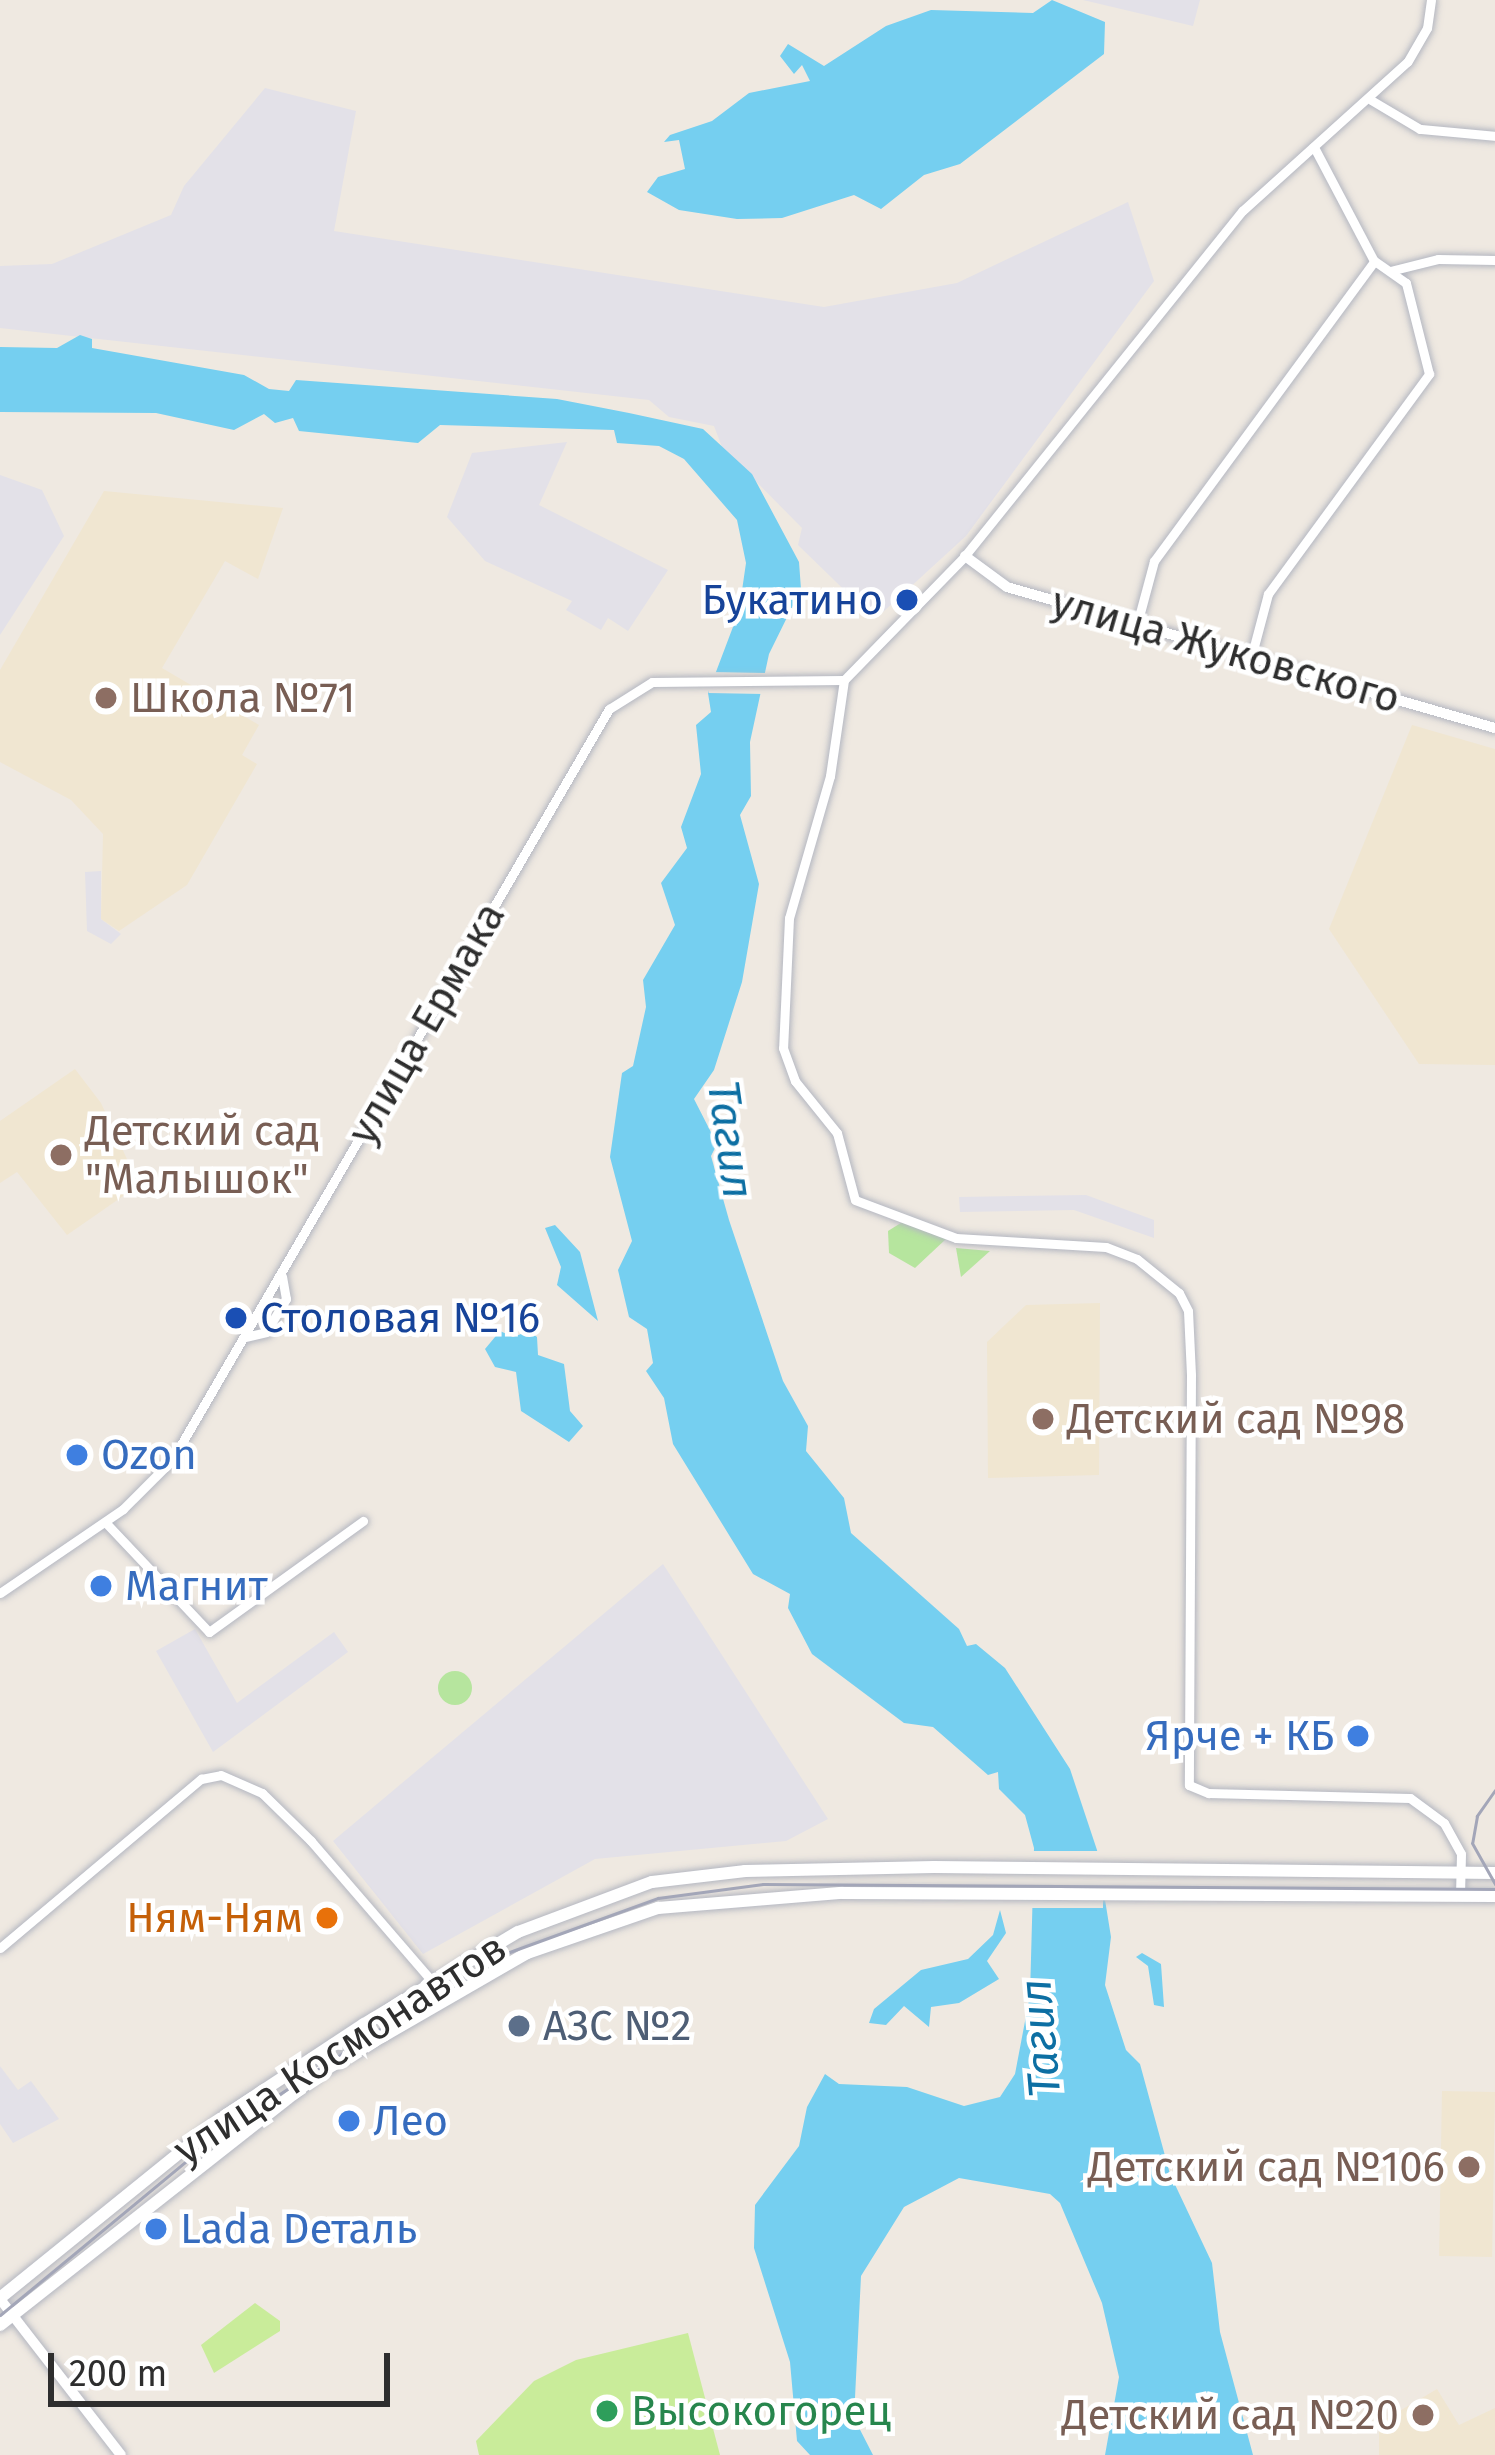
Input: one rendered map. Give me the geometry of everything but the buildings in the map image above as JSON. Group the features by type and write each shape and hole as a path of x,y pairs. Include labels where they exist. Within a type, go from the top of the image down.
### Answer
{"main road":[{"name":"улица Космонавтов","path":"0,2299 226,2115 435,1978 518,1932 652,1882 745,1871 934,1867 1495,1874"},
{"name":"улица Космонавтов","path":"0,2325 236,2131 444,1995 527,1953 658,1908 751,1895 1495,1896"}],"street":[{"path":"1431,0 1420,44 1371,100 1314,147 1179,281 965,556 844,680 783,971 783,1048 795,1082 837,1132 856,1200 956,1238 1106,1247 1137,1258 1179,1293 1188,1311 1191,1376 1185,1773 1189,1785 1208,1793 1410,1798 1429,1809 1461,1854 1460,1896"},
{"path":"1371,100 1420,129 1495,136"},
{"path":"1252,654 1268,594 1429,374 1406,283 1374,260 1314,147"},
{"path":"1390,271 1438,259 1495,260"},
{"path":"1138,624 1154,561 1374,260"},
{"name":"улица Жуковского","path":"965,556 1007,587 1252,654 1495,728"},
{"name":"улица Ермака","path":"0,1593 106,1522 172,1460 283,1276 590,734 631,691 673,681 844,680"},
{"path":"106,1522 209,1632 363,1521"},
{"path":"0,1948 201,1779 221,1775 262,1793 435,1978 444,1995"},
{"path":"0,2299 121,2455"}],"shaded area":[{"path":"1083,0 1200,0 1193,26"},
{"path":"265,88 356,111 334,231 824,307 957,283 1128,202 1154,281 966,536 883,612 868,613 798,545 802,528 722,447 714,426 669,417 649,400 0,328 0,266 52,264 171,215 184,186"},
{"path":"567,442 539,505 668,570 628,631 608,618 601,630 566,610 572,601 485,561 447,517 472,453"},
{"path":"0,475 42,490 64,536 0,635"},
{"name":"Школа №71","path":"104,491 283,508 258,579 225,561 162,668 259,725 242,755 257,764 187,885 119,931 101,919 103,834 71,800 0,762 0,670"},
{"path":"1412,725 1495,749 1495,1065 1419,1064 1329,929"},
{"path":"101,871 101,919 121,934 111,944 87,931 85,872"},
{"name":"Детский сад \"Малышок\"","path":"75,1069 101,1103 139,1185 67,1235 17,1172 0,1183 0,1121"},
{"path":"1086,1195 1154,1220 1154,1238 1074,1210 960,1212 959,1197"},
{"name":"Детский сад №98","path":"1100,1303 1099,1475 988,1478 987,1342 1026,1305"},
{"path":"663,1564 828,1819 786,1841 595,1859 423,1954 333,1841"},
{"path":"195,1629 237,1703 334,1632 348,1652 213,1752 156,1651"},
{"path":"0,2066 18,2090 31,2081 59,2119 13,2143 0,2124"},
{"name":"Детский сад №106","path":"1442,2091 1495,2092 1492,2257 1439,2256"},
{"name":"Детский сад №20","path":"1437,2389 1459,2425 1495,2408 1495,2455 1379,2455 1379,2423"}],"green space":[{"path":"904,1221 946,1239 915,1268 889,1253 888,1231"},
{"path":"956,1248 990,1251 961,1277"},
{"path":"455,1671 467,1676 472,1688 467,1700 455,1705 443,1700 438,1688 443,1676"},
{"path":"255,2303 280,2321 280,2331 214,2373 201,2345"},
{"name":"Высокогорец","path":"688,2333 720,2455 479,2455 476,2441 534,2381 576,2360"}],"water":[{"path":"1052,0 1105,22 1104,54 960,164 924,175 881,209 854,195 782,218 737,219 679,210 647,192 658,177 685,169 679,140 664,142 670,135 712,121 749,93 810,81 802,65 794,74 780,56 788,44 824,66 886,26 931,10 1033,13"},
{"name":"Тагил","path":"80,335 92,339 92,348 244,375 269,389 289,391 296,380 557,399 629,413 703,429 752,474 799,562 801,589 769,654 750,742 751,796 740,815 759,884 742,982 714,1070 694,1099 717,1144 711,1156 783,1381 808,1426 806,1451 844,1498 851,1533 959,1629 967,1646 976,1644 1005,1668 1070,1769 1097,1850 1111,1937 1105,1985 1126,2050 1140,2064 1170,2174 1212,2263 1220,2332 1253,2455 1105,2455 1119,2377 1102,2303 1060,2203 1050,2194 959,2178 904,2207 861,2276 854,2418 873,2455 810,2455 797,2441 790,2362 754,2248 755,2205 799,2146 807,2107 825,2074 839,2084 907,2087 964,2106 1000,2097 1015,2074 1030,1995 1034,1848 1025,1815 999,1789 998,1772 988,1775 933,1727 904,1723 812,1654 788,1608 790,1594 753,1574 673,1444 664,1398 646,1371 653,1363 647,1329 629,1317 618,1270 632,1241 610,1157 622,1073 633,1066 646,1007 643,980 675,925 661,883 687,848 681,827 701,774 696,725 711,712 708,693 739,611 746,563 737,520 684,459 659,446 617,443 614,430 440,425 418,443 299,431 293,418 275,423 264,414 234,430 156,413 0,412 0,347 57,348"},
{"path":"555,1225 580,1252 598,1321 557,1285 561,1267 545,1228"},
{"path":"500,1331 513,1337 529,1331 537,1337 538,1355 564,1364 570,1411 583,1426 569,1442 521,1411 516,1372 495,1367 485,1349"},
{"path":"1000,1910 1006,1933 987,1961 999,1979 959,2003 931,2007 929,2027 904,2006 886,2025 869,2023 874,2009 921,1970 968,1959 993,1935"},
{"path":"1142,1953 1161,1964 1164,2007 1154,2005 1148,1966 1136,1957"}],"pier":[{"path":"709,672 772,673 772,694 709,693"},
{"path":"1027,1851 1103,1851 1103,1908 1027,1908"}],"tram line":[{"path":"1495,1790 1477,1816 1472,1843 1495,1884"},
{"path":"0,2315 221,2132 438,1991 504,1954 658,1898 763,1884 1495,1889"}],"place":[{"name":"Букатино","path":"907,600"},
{"name":"Школа №71","path":"106,698"},
{"name":"Детский сад \"Малышок\"","path":"61,1155"},
{"name":"Столовая №16","path":"236,1318"},
{"name":"Детский сад №98","path":"1043,1419"},
{"name":"Ozon","path":"77,1455"},
{"name":"Магнит","path":"101,1586"},
{"name":"Ярче + КБ","path":"1358,1736"},
{"name":"Ням-Ням","path":"327,1918"},
{"name":"АЗС №2","path":"519,2026"},
{"name":"Лео","path":"349,2121"},
{"name":"Детский сад №106","path":"1469,2167"},
{"name":"Lada Dеталь","path":"156,2229"},
{"name":"Высокогорец","path":"607,2411"},
{"name":"Детский сад №20","path":"1423,2415"}]}
